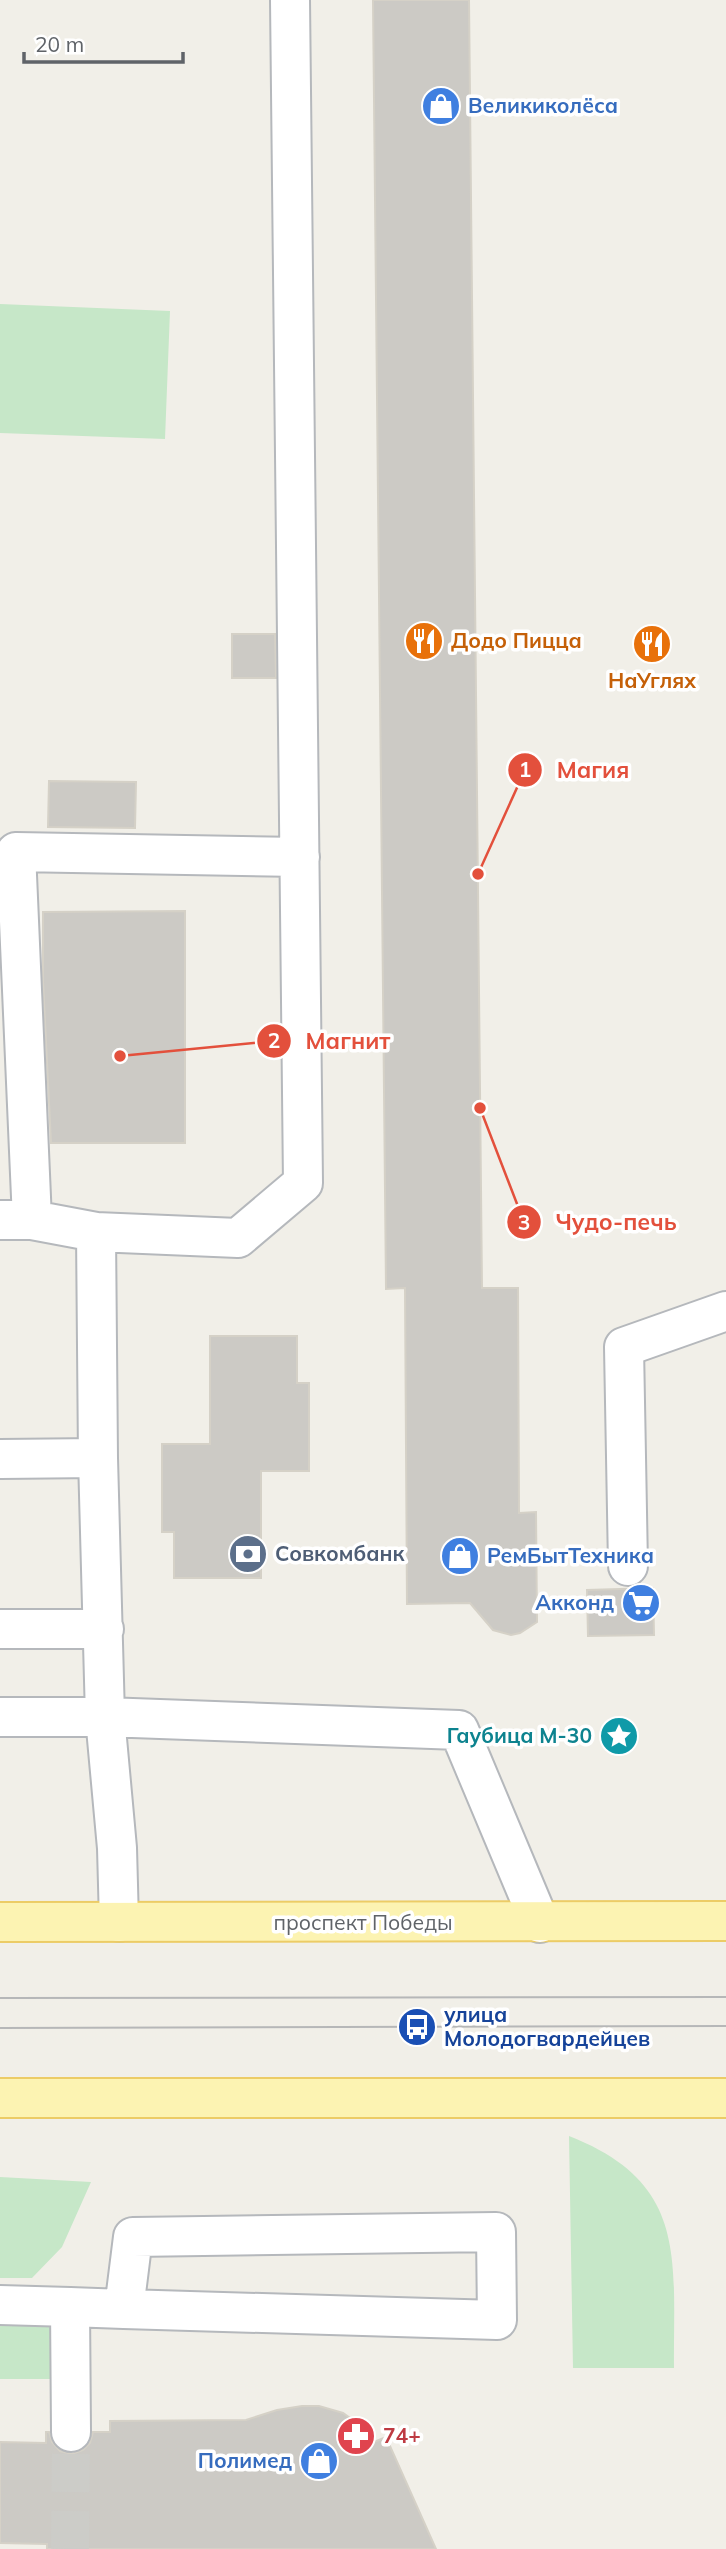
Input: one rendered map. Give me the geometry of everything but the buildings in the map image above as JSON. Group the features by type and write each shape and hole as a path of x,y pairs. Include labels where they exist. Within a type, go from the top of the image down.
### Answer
{"main road":[{"name":"проспект Победы","path":"0,1922 726,1921"},
{"path":"0,2098 726,2098"}],"lane":[{"path":"290,0 300,857 303,1183 238,1238 96,1232 16,1220 16,852 300,857"},
{"path":"96,1232 98,1458 105,1717 117,1848 119,1922"},
{"path":"628,1566 624,1347 726,1311"},
{"path":"0,1459 98,1458"},
{"path":"0,1629 104,1629"},
{"path":"0,1717 105,1717 459,1730 540,1923"},
{"path":"0,2305 124,2309 497,2320 496,2232 133,2238 124,2309"},
{"path":"70,2307 71,2432"}],"green space":[{"path":"0,304 170,311 165,439 0,433"},
{"path":"569,2136 608,2155 636,2177 655,2201 666,2229 672,2259 674,2368 573,2368"},
{"path":"0,2177 91,2182 62,2247 32,2278 0,2278"},
{"path":"54,2319 52,2379 0,2379 0,2320"}],"tunnel":[{"path":"70,2549 71,2432"}],"tram line":[{"path":"0,1998 726,1997"},
{"path":"0,2028 726,2026"}],"place":[{"name":"Великиколёса","path":"441,106"},
{"name":"Додо Пицца","path":"424,641"},
{"name":"НаУглях","path":"652,644"},
{"name":"Магия","path":"478,874"},
{"name":"Магнит","path":"120,1056"},
{"name":"Чудо-печь","path":"480,1108"},
{"name":"Совкомбанк","path":"248,1554"},
{"name":"РемБытТехника","path":"460,1556"},
{"name":"Акконд","path":"641,1603"},
{"name":"Гаубица М-30","path":"619,1736"},
{"name":"улица Молодогвардейцев","path":"417,2027"},
{"name":"74+","path":"356,2436"},
{"name":"Полимед","path":"319,2461"}]}
